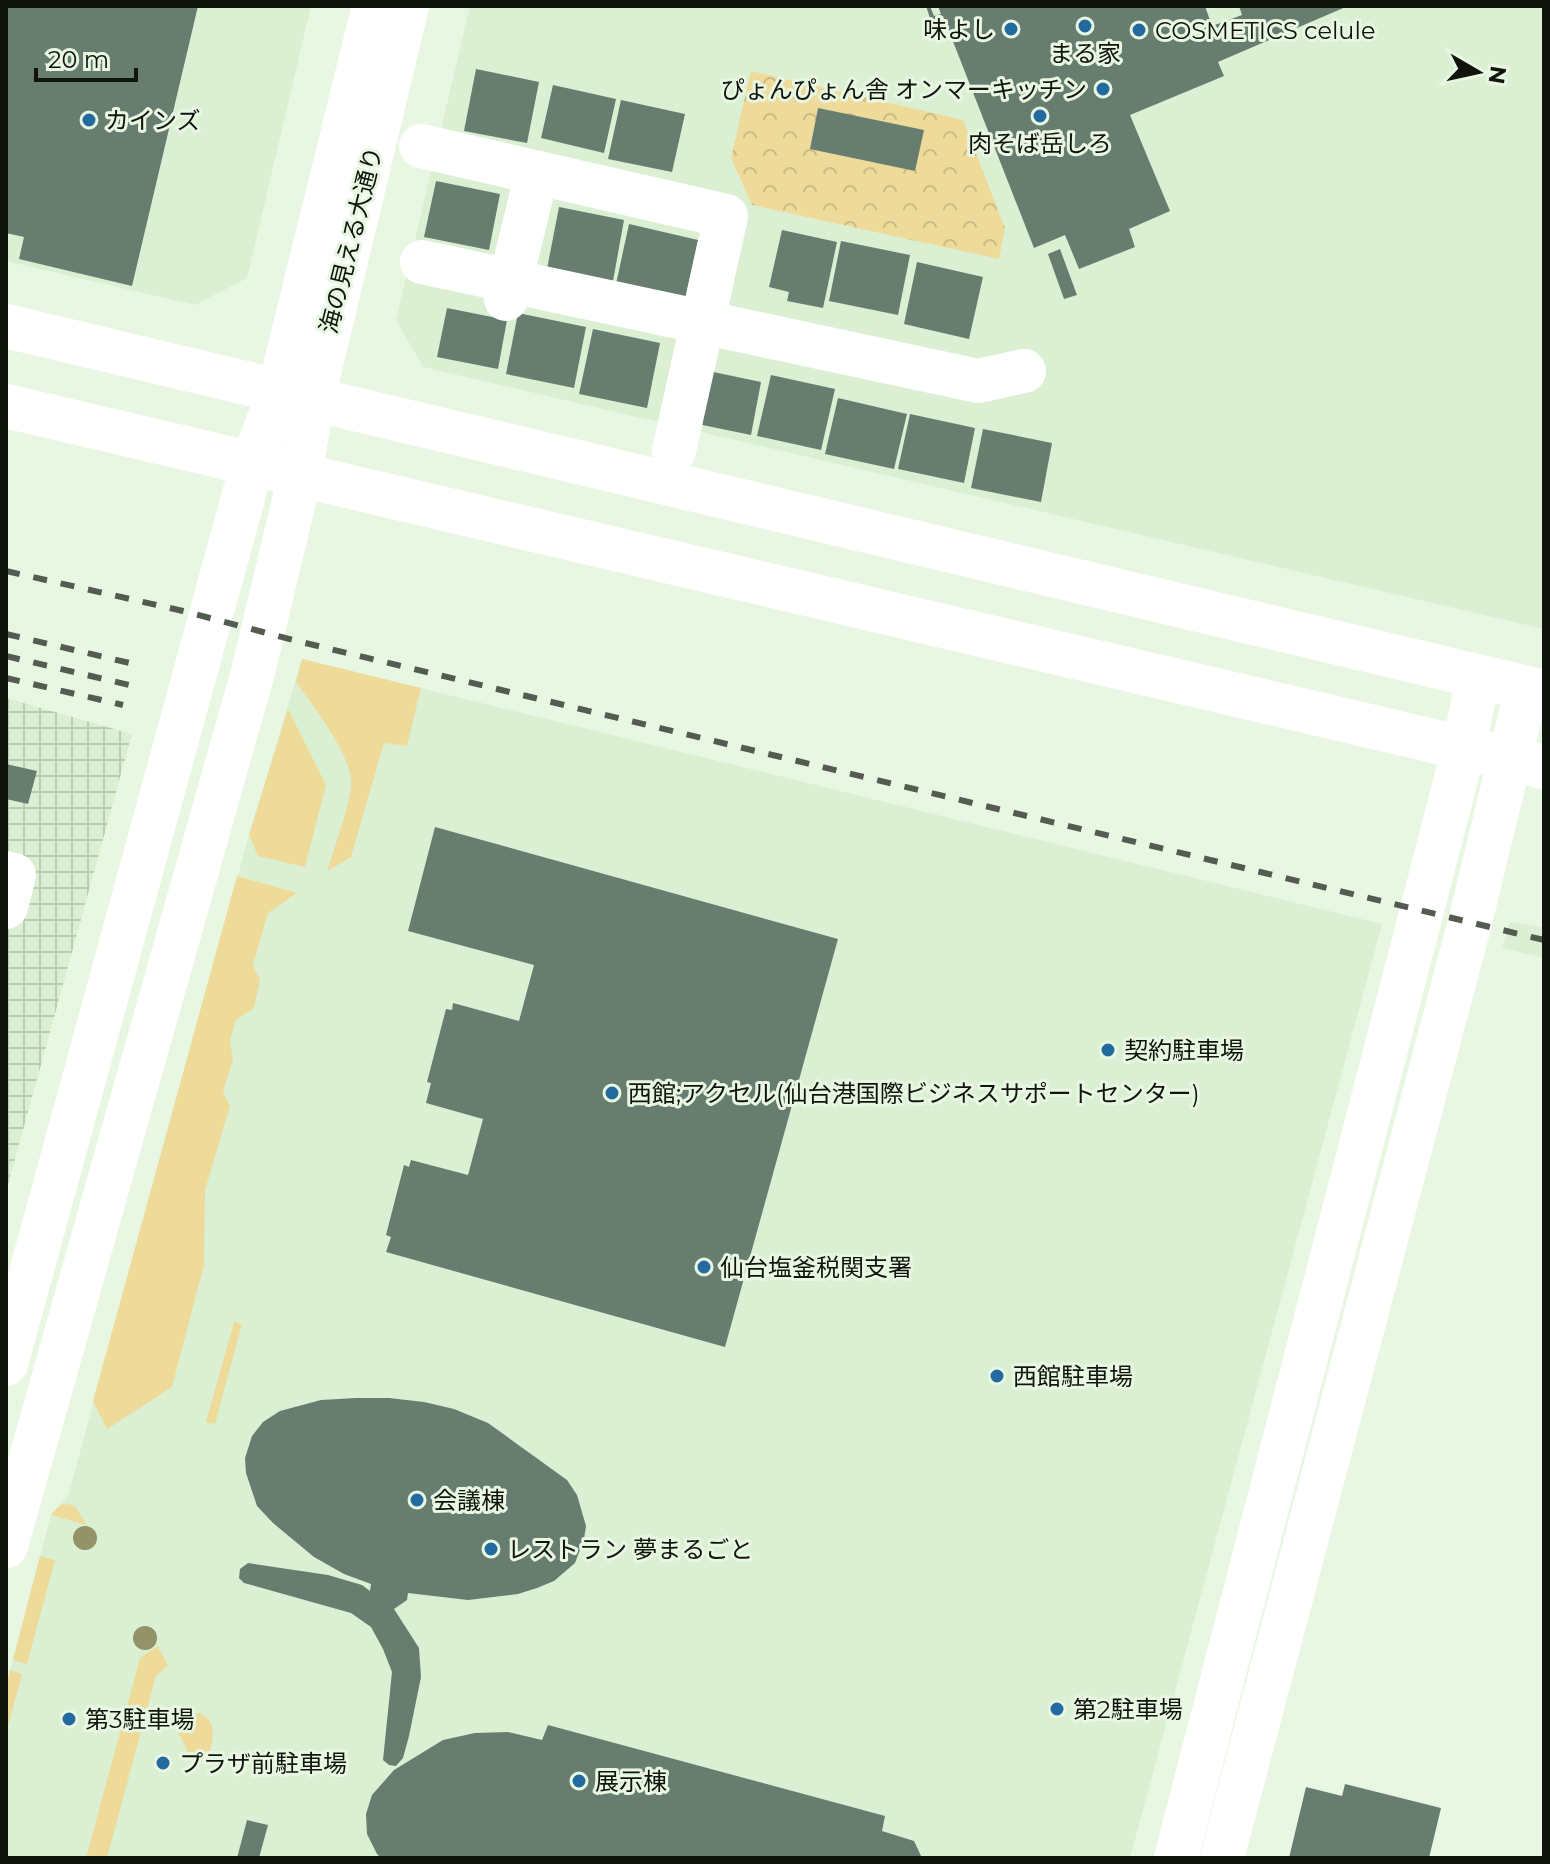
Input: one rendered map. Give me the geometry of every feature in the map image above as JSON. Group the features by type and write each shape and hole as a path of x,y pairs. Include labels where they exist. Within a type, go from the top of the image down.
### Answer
{"street":[{"path":"6,1364 252,465 296,394 374,6"},
{"name":"海の見える大通り","path":"6,1546 253,672 300,476 296,394 407,6"},
{"path":"421,146 726,216 674,451"},
{"path":"508,290 537,173"},
{"path":"422,262 508,290 703,322 978,381 1024,371"},
{"path":"6,326 1536,690 1527,763 1466,938 1222,1858"},
{"path":"6,406 1527,763"},
{"path":"1176,1858 1464,748 1478,677"},
{"path":"6,873 14,875 6,907"}],"shaded area":[{"path":"6,6 311,6 247,278 195,305 6,261"},
{"path":"470,6 1544,6 1544,629 423,367 396,320"},
{"path":"302,659 1382,924 1130,1858 6,1858 6,1686 51,1515 68,1496 249,835"},
{"path":"6,698 132,734 6,1192"},
{"path":"1510,922 1544,928 1544,958 1502,948"}],"green space":[{"path":"751,71 963,120 1005,228 999,259 752,205 731,158"},
{"path":"302,659 421,688 407,746 384,743 351,857 327,871 347,805 350,774 331,732 296,682"},
{"path":"288,709 326,785 305,867 258,856 249,835"},
{"path":"237,876 297,893 268,913 253,965 260,980 254,1008 236,1020 230,1040 233,1060 223,1091 230,1106 205,1190 204,1265 172,1387 107,1429 93,1401"},
{"path":"234,1322 242,1324 215,1424 206,1422"},
{"path":"60,1505 75,1506 87,1525 51,1515"},
{"path":"40,1556 55,1560 27,1664 13,1660"},
{"path":"158,1646 168,1665 156,1676 107,1858 86,1858 140,1658"},
{"path":"10,1670 22,1674 6,1734 6,1686"},
{"path":"200,1713 212,1728 207,1761 191,1758 179,1734 183,1719"}],"building":[{"name":"カインズ","path":"6,6 198,6 132,286 19,259 24,237 6,233"},
{"path":"926,6 930,6 934,16 941,14 938,6 1205,6 1212,26 1242,15 1239,6 1348,6 1218,62 1224,76 1130,115 1170,211 1129,229 1135,247 1079,269 1065,235 1034,248 943,16 931,21"},
{"path":"476,69 539,82 527,143 464,131"},
{"path":"553,85 616,99 604,153 541,138"},
{"path":"621,100 685,114 672,172 608,159"},
{"path":"818,108 924,130 915,171 810,149"},
{"path":"436,181 500,194 489,250 424,237"},
{"path":"559,207 624,220 613,281 547,269"},
{"path":"629,224 698,240 685,299 616,284"},
{"path":"782,230 837,242 823,308 787,301 789,292 769,287"},
{"path":"841,241 910,255 898,315 829,301"},
{"path":"1060,249 1077,295 1064,299 1048,254"},
{"path":"917,262 983,277 969,339 904,324"},
{"path":"447,308 507,320 498,369 437,357"},
{"path":"518,313 586,327 574,388 506,374"},
{"path":"593,329 660,343 647,408 579,394"},
{"path":"699,369 761,382 751,435 688,422"},
{"path":"771,375 835,389 821,450 757,436"},
{"path":"838,398 907,414 894,469 825,454"},
{"path":"910,414 975,428 964,483 898,469"},
{"path":"983,429 1052,443 1041,502 971,488"},
{"path":"6,764 37,771 28,804 6,799"},
{"name":"西館;アクセル(仙台港国際ビジネスサポートセンター)","path":"435,827 838,939 725,1347 386,1252 391,1237 386,1235 404,1165 409,1167 411,1160 468,1175 483,1119 426,1103 431,1083 427,1082 446,1009 452,1010 453,1003 519,1021 534,965 408,931"},
{"name":"会議棟","path":"356,1398 424,1402 454,1409 488,1423 567,1480 577,1495 586,1526 575,1563 554,1581 518,1594 468,1600 408,1593 407,1600 394,1609 419,1648 421,1677 403,1758 396,1766 383,1760 392,1672 371,1627 351,1613 244,1583 239,1578 240,1569 248,1563 328,1575 362,1585 370,1591 371,1584 344,1574 314,1557 273,1523 257,1506 246,1473 245,1458 252,1436 263,1422 280,1411 321,1400"},
{"name":"展示棟","path":"548,1725 885,1816 882,1831 914,1841 922,1858 381,1858 377,1854 367,1834 366,1814 372,1795 394,1770 443,1740 475,1733 508,1732 542,1740"},
{"path":"1345,1784 1441,1808 1429,1858 1289,1858 1306,1787 1342,1796"},
{"path":"247,1820 268,1825 259,1858 237,1858"}],"railway":[{"path":"6,571 1544,940"},
{"path":"6,634 134,664"},
{"path":"6,656 129,685"},
{"path":"6,678 123,705"}],"place":[{"name":"まる家","path":"1085,26"},
{"name":"味よし","path":"1011,29"},
{"name":"COSMETICS celule","path":"1139,30"},
{"name":"ぴょんぴょん舎 オンマーキッチン","path":"1103,89"},
{"name":"肉そば岳しろ","path":"1040,116"},
{"name":"カインズ","path":"89,120"},
{"name":"契約駐車場","path":"1108,1050"},
{"name":"西館;アクセル(仙台港国際ビジネスサポートセンター)","path":"612,1093"},
{"name":"仙台塩釜税関支署","path":"704,1267"},
{"name":"西館駐車場","path":"997,1376"},
{"name":"会議棟","path":"417,1500"},
{"name":"レストラン 夢まるごと","path":"491,1549"},
{"name":"第2駐車場","path":"1057,1709"},
{"name":"第3駐車場","path":"69,1719"},
{"name":"プラザ前駐車場","path":"163,1763"},
{"name":"展示棟","path":"579,1781"}]}
